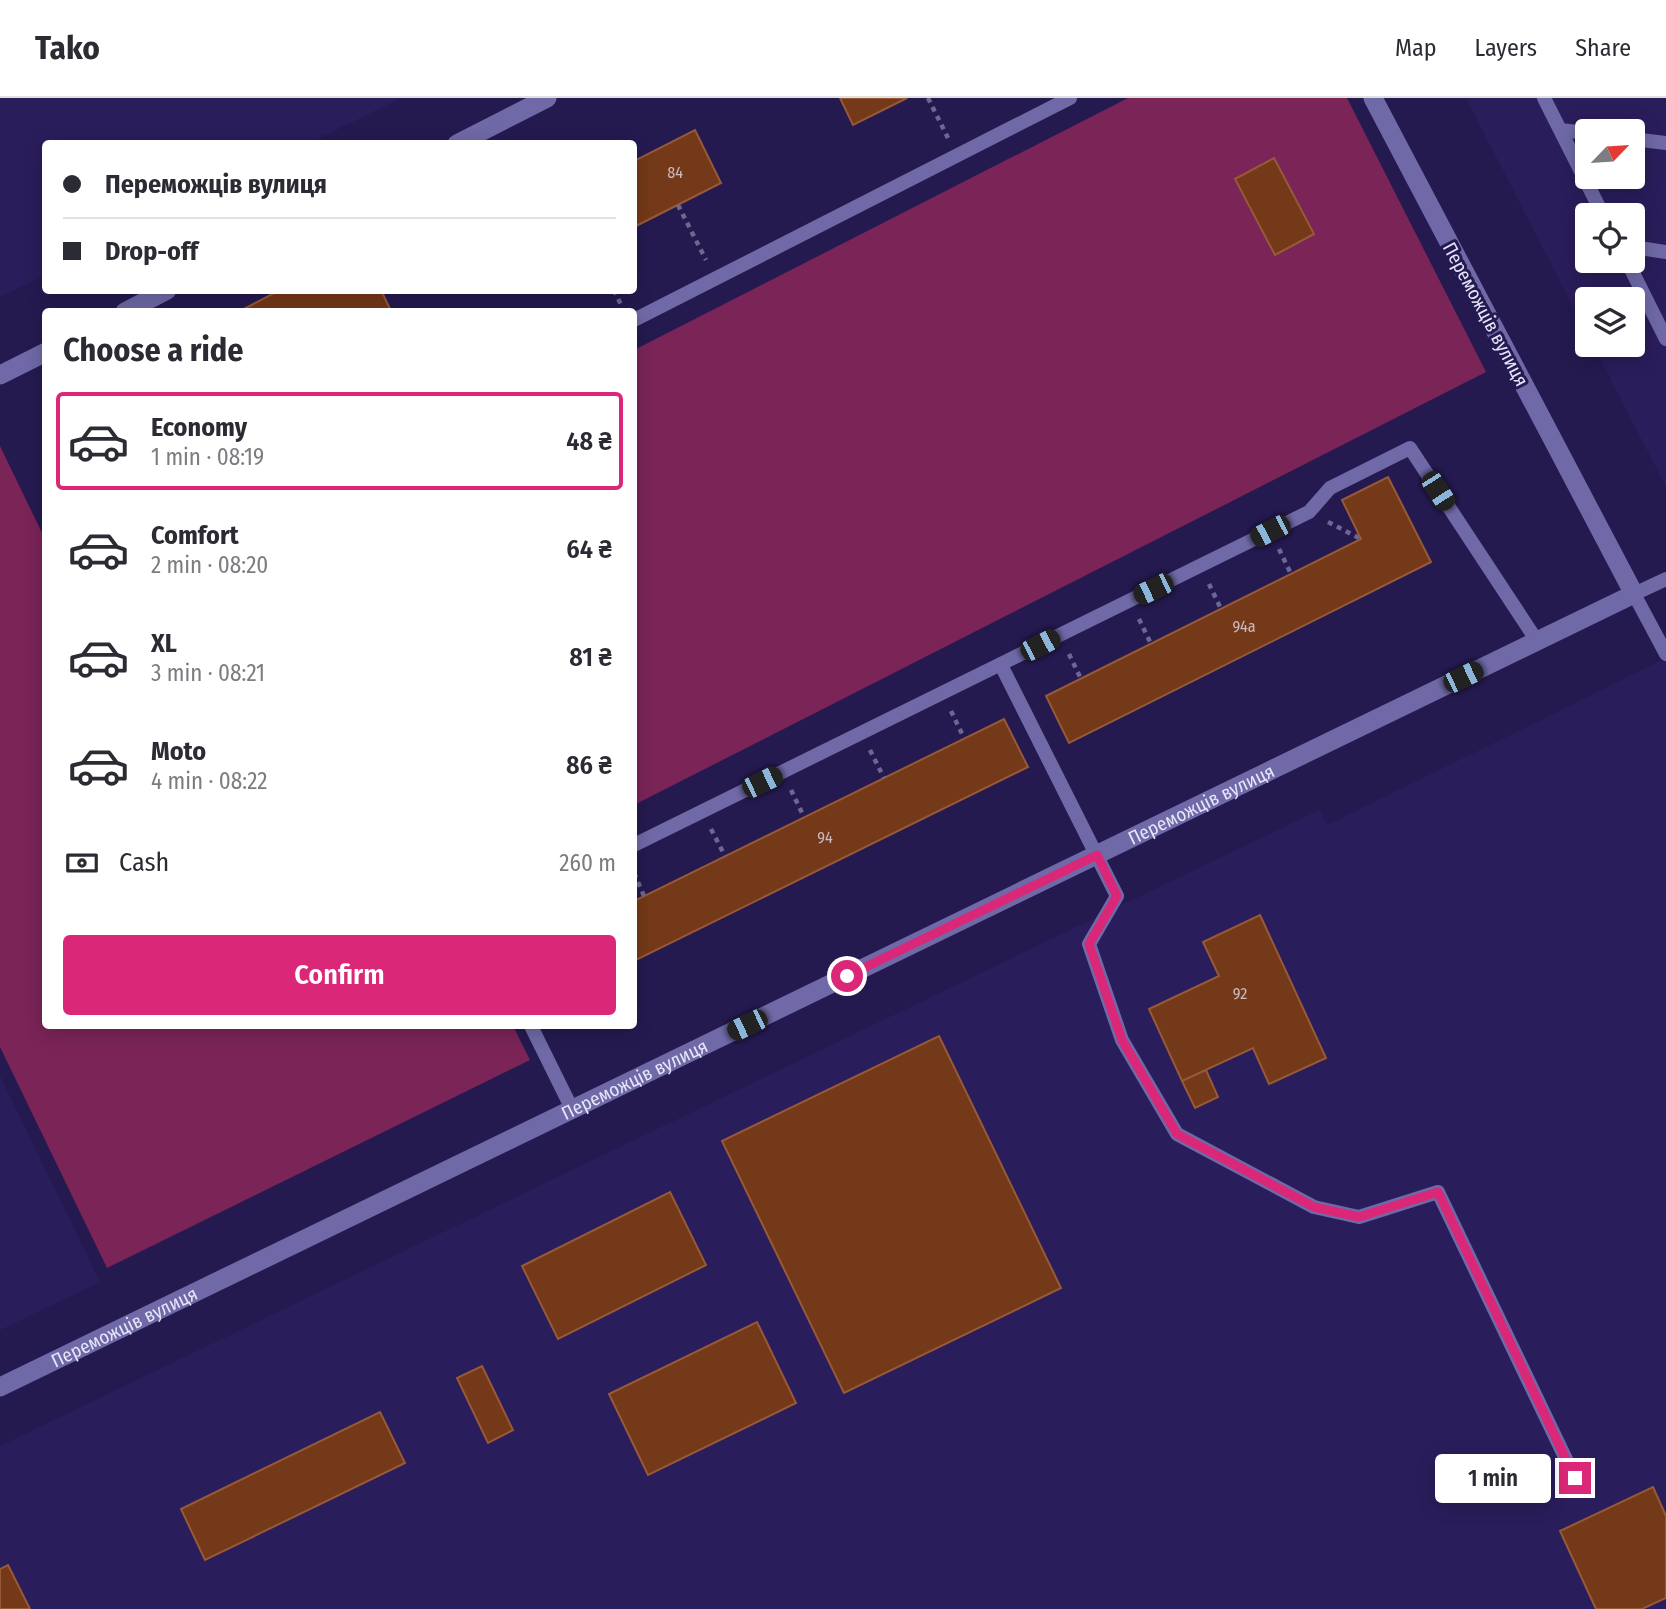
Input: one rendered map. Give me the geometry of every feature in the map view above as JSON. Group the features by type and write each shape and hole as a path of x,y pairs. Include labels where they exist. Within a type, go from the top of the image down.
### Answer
{"street":[{"path":"465,140 547,98"},
{"name":"Переможців вулиця","path":"0,1387 1634,594 1373,98"},
{"path":"133,308 159,294"},
{"path":"0,375 42,354"}],"lane":[{"path":"637,318 1070,98"},
{"path":"1544,98 1598,203"},
{"path":"1560,130 1575,132"},
{"path":"1645,140 1666,143"},
{"path":"1645,249 1666,252"},
{"path":"1632,273 1666,339"},
{"path":"637,844 1309,512 1330,488 1410,448 1537,641"},
{"path":"1666,579 1634,594 1666,654"},
{"path":"1001,665 1117,896 1089,944 1122,1040 1177,1134 1314,1207 1348,1215 1359,1217 1438,1192 1575,1478"},
{"path":"532,1029 572,1109"}],"path":[{"path":"928,98 957,155"},
{"path":"678,205 715,278"},
{"path":"1309,512 1361,539"},
{"path":"942,694 964,738"},
{"path":"637,879 645,896"}],"shaded area":[{"path":"0,98 401,98 316,140 42,140 42,276 0,297"},
{"path":"1128,98 1347,98 1486,372 637,803 637,348"},
{"path":"1466,98 1666,98 1666,487 1599,357 1645,357 1645,287 1575,287 1575,311"},
{"path":"0,446 42,533 42,1029 514,1029 530,1060 107,1268 0,1047"},
{"path":"1666,658 1666,1609 0,1609 0,1446 1319,810 1328,825"},
{"path":"0,1076 100,1282 0,1330"}],"building":[{"path":"840,98 907,98 853,125"},
{"path":"695,130 721,183 637,225 637,159"},
{"path":"1274,158 1314,234 1275,255 1235,179"},
{"path":"272,294 383,294 390,308 246,308"},
{"path":"1388,477 1431,562 1069,743 1046,696 1361,539 1342,500"},
{"path":"1004,719 1028,767 637,960 637,900"},
{"path":"1260,915 1326,1058 1269,1084 1253,1048 1182,1081 1149,1009 1219,976 1203,942"},
{"path":"939,1036 1061,1288 844,1393 722,1141"},
{"path":"1206,1070 1218,1097 1195,1108 1182,1081"},
{"path":"670,1192 706,1265 558,1339 522,1266"},
{"path":"757,1322 796,1403 648,1475 609,1394"},
{"path":"482,1366 513,1430 488,1443 457,1378"},
{"path":"380,1412 405,1463 205,1560 181,1509"},
{"path":"1653,1487 1666,1516 1666,1598 1642,1609 1596,1609 1560,1531"},
{"path":"8,1565 30,1609 0,1609 0,1569"}],"route":[{"path":"847,976 1097,855 1117,896 1089,944 1122,1040 1177,1134 1314,1207 1359,1217 1438,1192 1575,1478"}]}
